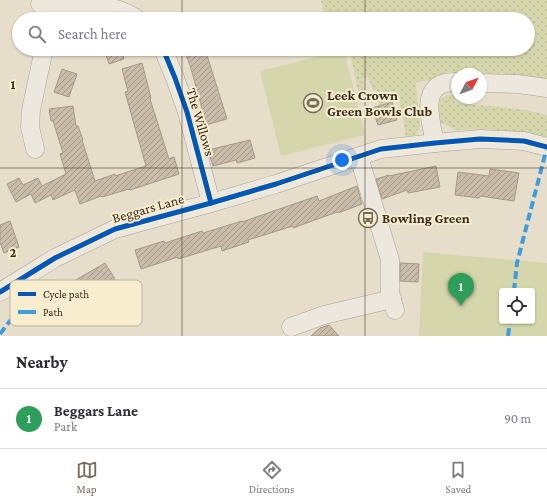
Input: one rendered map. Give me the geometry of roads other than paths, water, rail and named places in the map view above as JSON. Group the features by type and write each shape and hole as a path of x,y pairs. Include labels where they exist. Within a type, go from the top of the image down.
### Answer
{"street":[{"path":"48,9 100,5 124,12"},
{"path":"35,149 30,127 31,110 43,56"},
{"name":"The Willows","path":"166,56 187,112 210,204"},
{"path":"435,142 431,120 430,98 436,87 446,82 451,82"},
{"path":"487,83 518,84 547,88"},
{"name":"Beggars Lane","path":"19,280 55,258 115,229 210,204 382,149 435,142 480,139 524,141 547,147"},
{"path":"291,327 324,315 393,305 390,293 390,260 359,157"},
{"name":"Beggars Lane","path":"0,292 10,286"}],"place":[{"name":"Leek Crown Green Bowls Club","path":"313,103"},
{"name":"Bowling Green","path":"368,218"},
{"name":"Beggars Lane","path":"461,306"}]}
